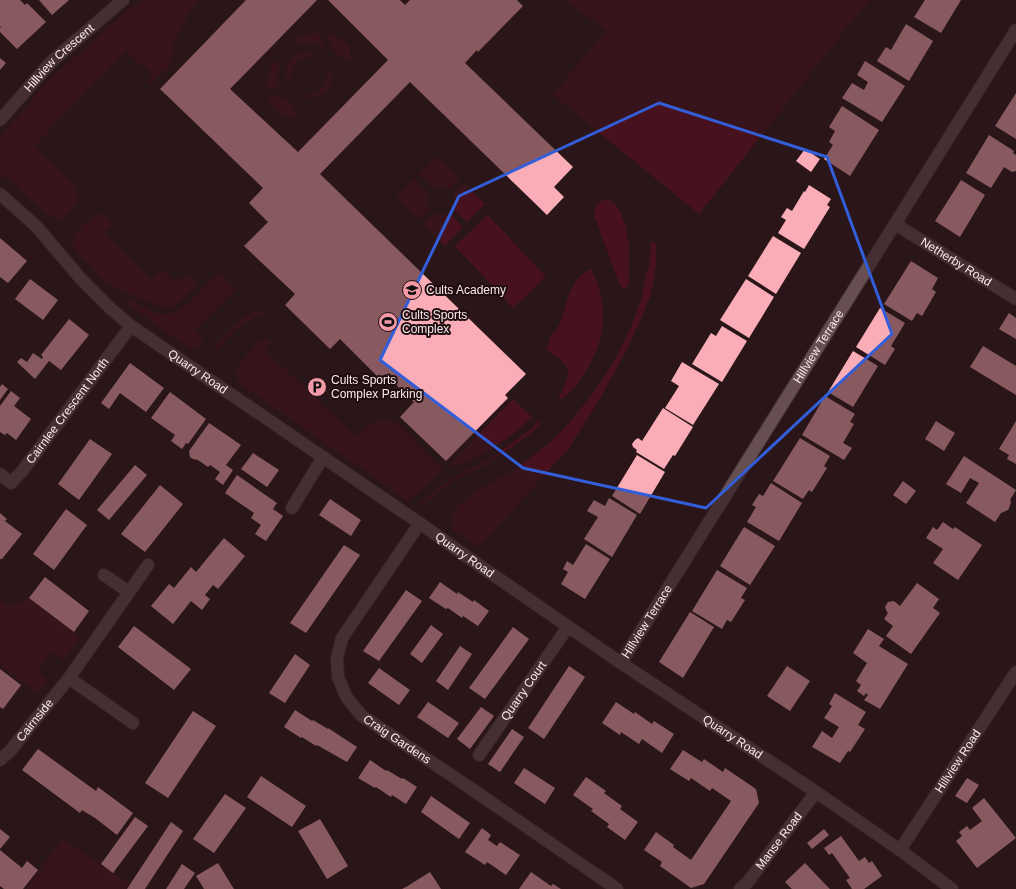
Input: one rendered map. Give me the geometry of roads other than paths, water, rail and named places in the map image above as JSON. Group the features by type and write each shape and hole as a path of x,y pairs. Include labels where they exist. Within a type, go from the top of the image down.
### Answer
{"street":[{"name":"Hillview Crescent","path":"0,120 52,61 123,0"},
{"name":"Hillview Terrace","path":"621,663 1016,30"},
{"name":"Quarry Road","path":"0,194 36,226 81,278 111,309 132,326 420,523 568,627 816,792 900,850 952,889"},
{"name":"Netherby Road","path":"895,224 1016,300"},
{"name":"Cairnlee Crescent North","path":"0,474 11,483 23,470 132,326"},
{"path":"292,508 323,457"},
{"name":"Craig Gardens","path":"420,523 342,638 337,658 338,676 347,698 362,716 618,889"},
{"name":"Cairnside","path":"0,760 10,752 68,678 148,565"},
{"path":"104,575 129,592"},
{"name":"Quarry Court","path":"479,755 568,627"},
{"name":"Hillview Road","path":"900,850 1016,672"},
{"path":"68,678 133,723"},
{"name":"Manse Road","path":"746,887 816,792"}],"place":[{"name":"Cults Academy","path":"412,290"},
{"name":"Cults Sports Complex","path":"388,322"},
{"name":"Cults Sports Complex Parking","path":"317,387"}]}
